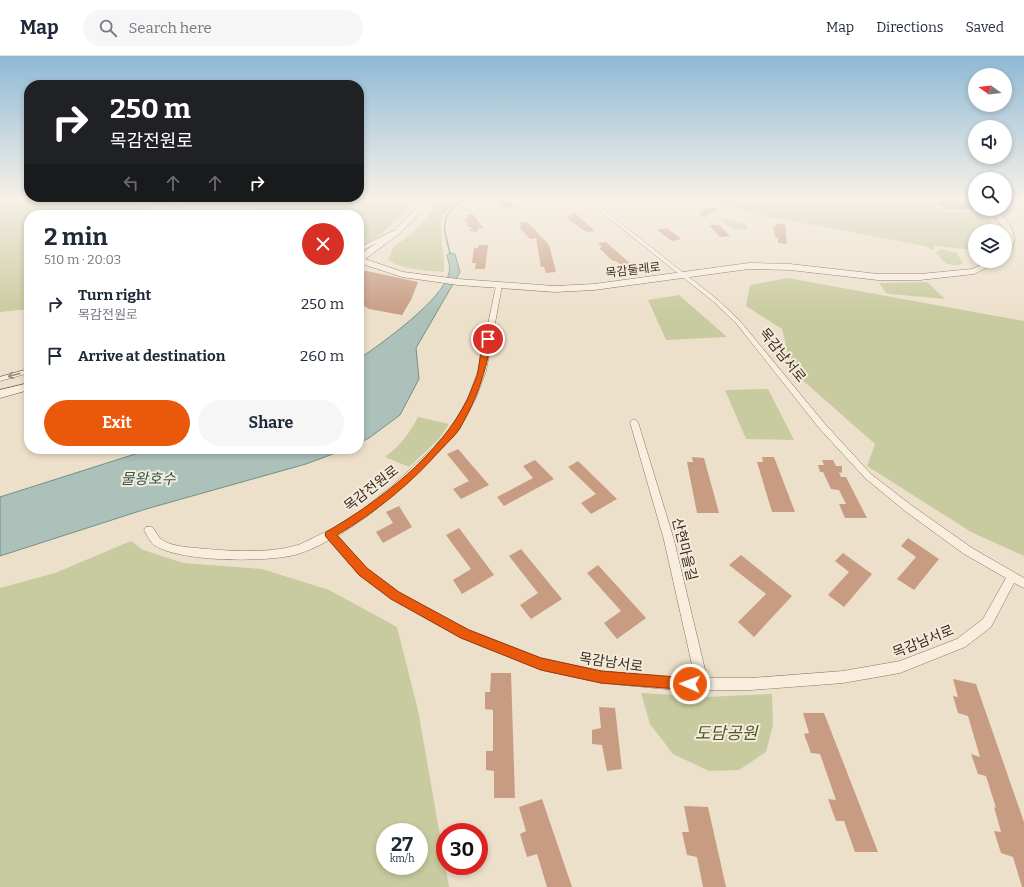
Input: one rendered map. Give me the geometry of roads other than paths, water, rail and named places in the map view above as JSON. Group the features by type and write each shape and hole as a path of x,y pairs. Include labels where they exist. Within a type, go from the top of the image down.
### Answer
{"street":[{"path":"364,247 383,238"},
{"path":"364,257 391,238"},
{"name":"목감남서로","path":"330,534 363,572 395,596 465,634 541,664 601,677 677,684 751,684 842,677 900,667 961,643 987,623 1012,576 968,551 908,508 868,476 822,426 738,322 716,301 636,238"},
{"path":"388,241 382,257 389,268 402,274"},
{"path":"364,262 402,274"},
{"name":"목감둘레로","path":"402,274 485,285 555,289 594,287 762,266 790,267 868,276 920,277 974,271 981,268"},
{"path":"364,269 375,269 402,274"},
{"name":"목감전원로","path":"149,530 157,542 195,553 236,555 277,553 299,549 357,519 392,493 456,428 472,398 480,376 499,286"},
{"path":"0,379 24,372"},
{"path":"0,394 24,387"},
{"name":"산현마을길","path":"634,422 669,540 702,684"},
{"path":"1012,576 1024,583"}],"water":[{"path":"450,253 455,254 460,272 416,348 419,379 400,415 364,440 364,356 396,332 436,296 450,271 447,255"},
{"name":"물왕호수","path":"135,454 333,454 306,464 146,509 0,556 0,497"}],"waterway":[{"path":"446,238 450,253"}],"park label":[{"name":"도담공원","path":"726,733"}]}
